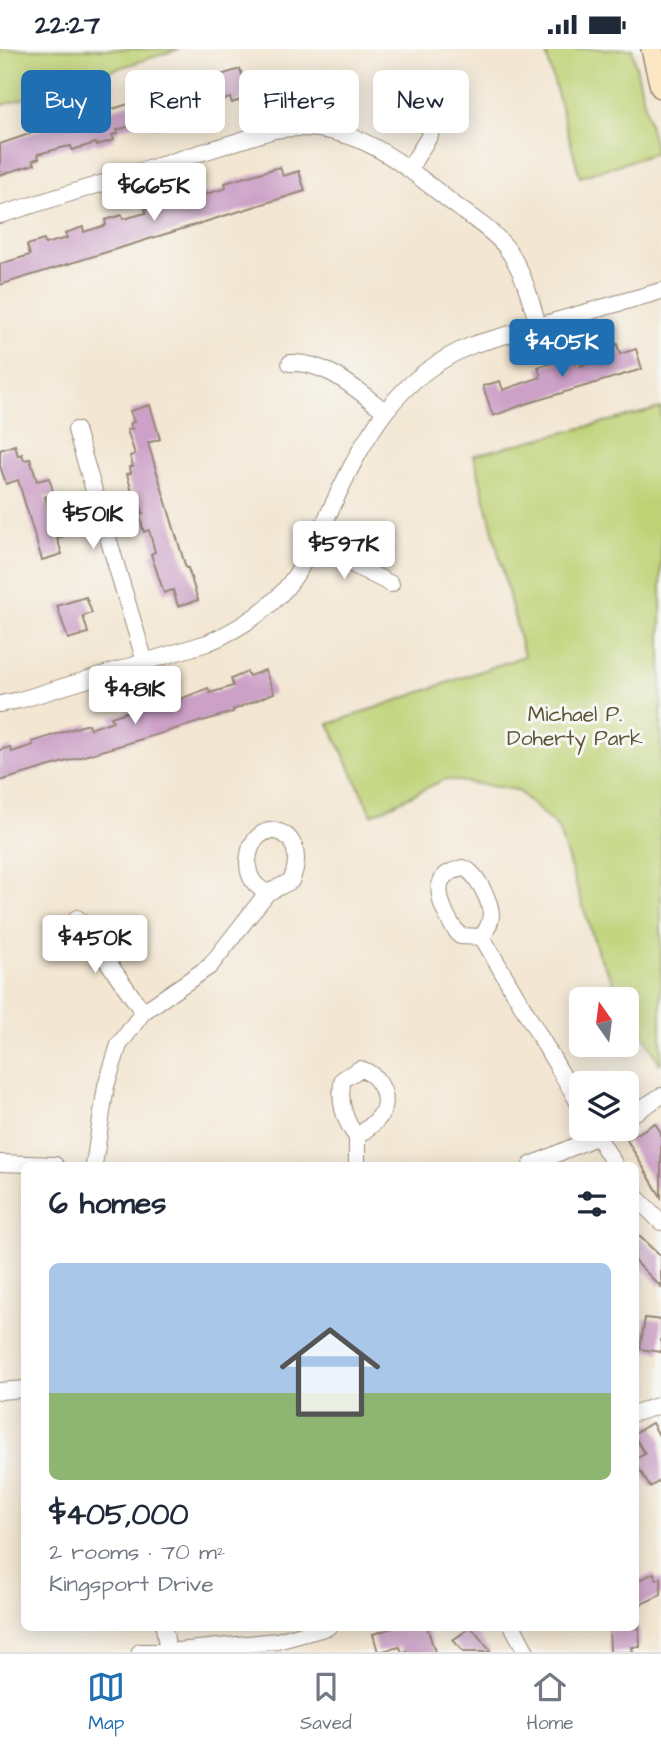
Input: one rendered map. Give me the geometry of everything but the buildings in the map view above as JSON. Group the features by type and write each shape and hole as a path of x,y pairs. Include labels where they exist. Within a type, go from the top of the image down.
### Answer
{"street":[{"path":"652,49 661,87"},
{"path":"0,215 286,128 310,127 344,132 409,169 504,245 524,280 538,325"},
{"path":"409,169 431,133"},
{"path":"0,704 207,643 249,621 278,597 299,571 357,456 385,411 427,369 450,354 538,325 661,291"},
{"path":"290,362 306,362 332,372 385,411"},
{"path":"76,430 145,661"},
{"path":"314,545 391,584"},
{"path":"94,1162 106,1086 119,1045 143,1012 210,966 267,893"},
{"path":"77,918 143,1012"},
{"path":"482,937 569,1086"},
{"path":"639,1109 661,1095"},
{"path":"357,1137 357,1162"},
{"path":"537,1162 580,1141"},
{"path":"604,1141 614,1162"},
{"path":"0,1163 21,1164"},
{"path":"639,1200 661,1222"},
{"path":"0,1391 21,1389"},
{"path":"639,1412 661,1405"},
{"path":"165,1631 168,1652"},
{"path":"140,1652 168,1652 277,1641 313,1631"},
{"path":"515,1631 526,1652"}],"green space":[{"path":"0,49 179,49 111,71 21,70 21,99 0,106"},
{"path":"545,49 632,49 656,153 580,177"},
{"name":"Michael P. Doherty Park","path":"661,408 660,1064 639,1026 639,987 616,987 599,956 558,828 517,790 445,779 372,815 329,724 524,656 474,455"}]}
